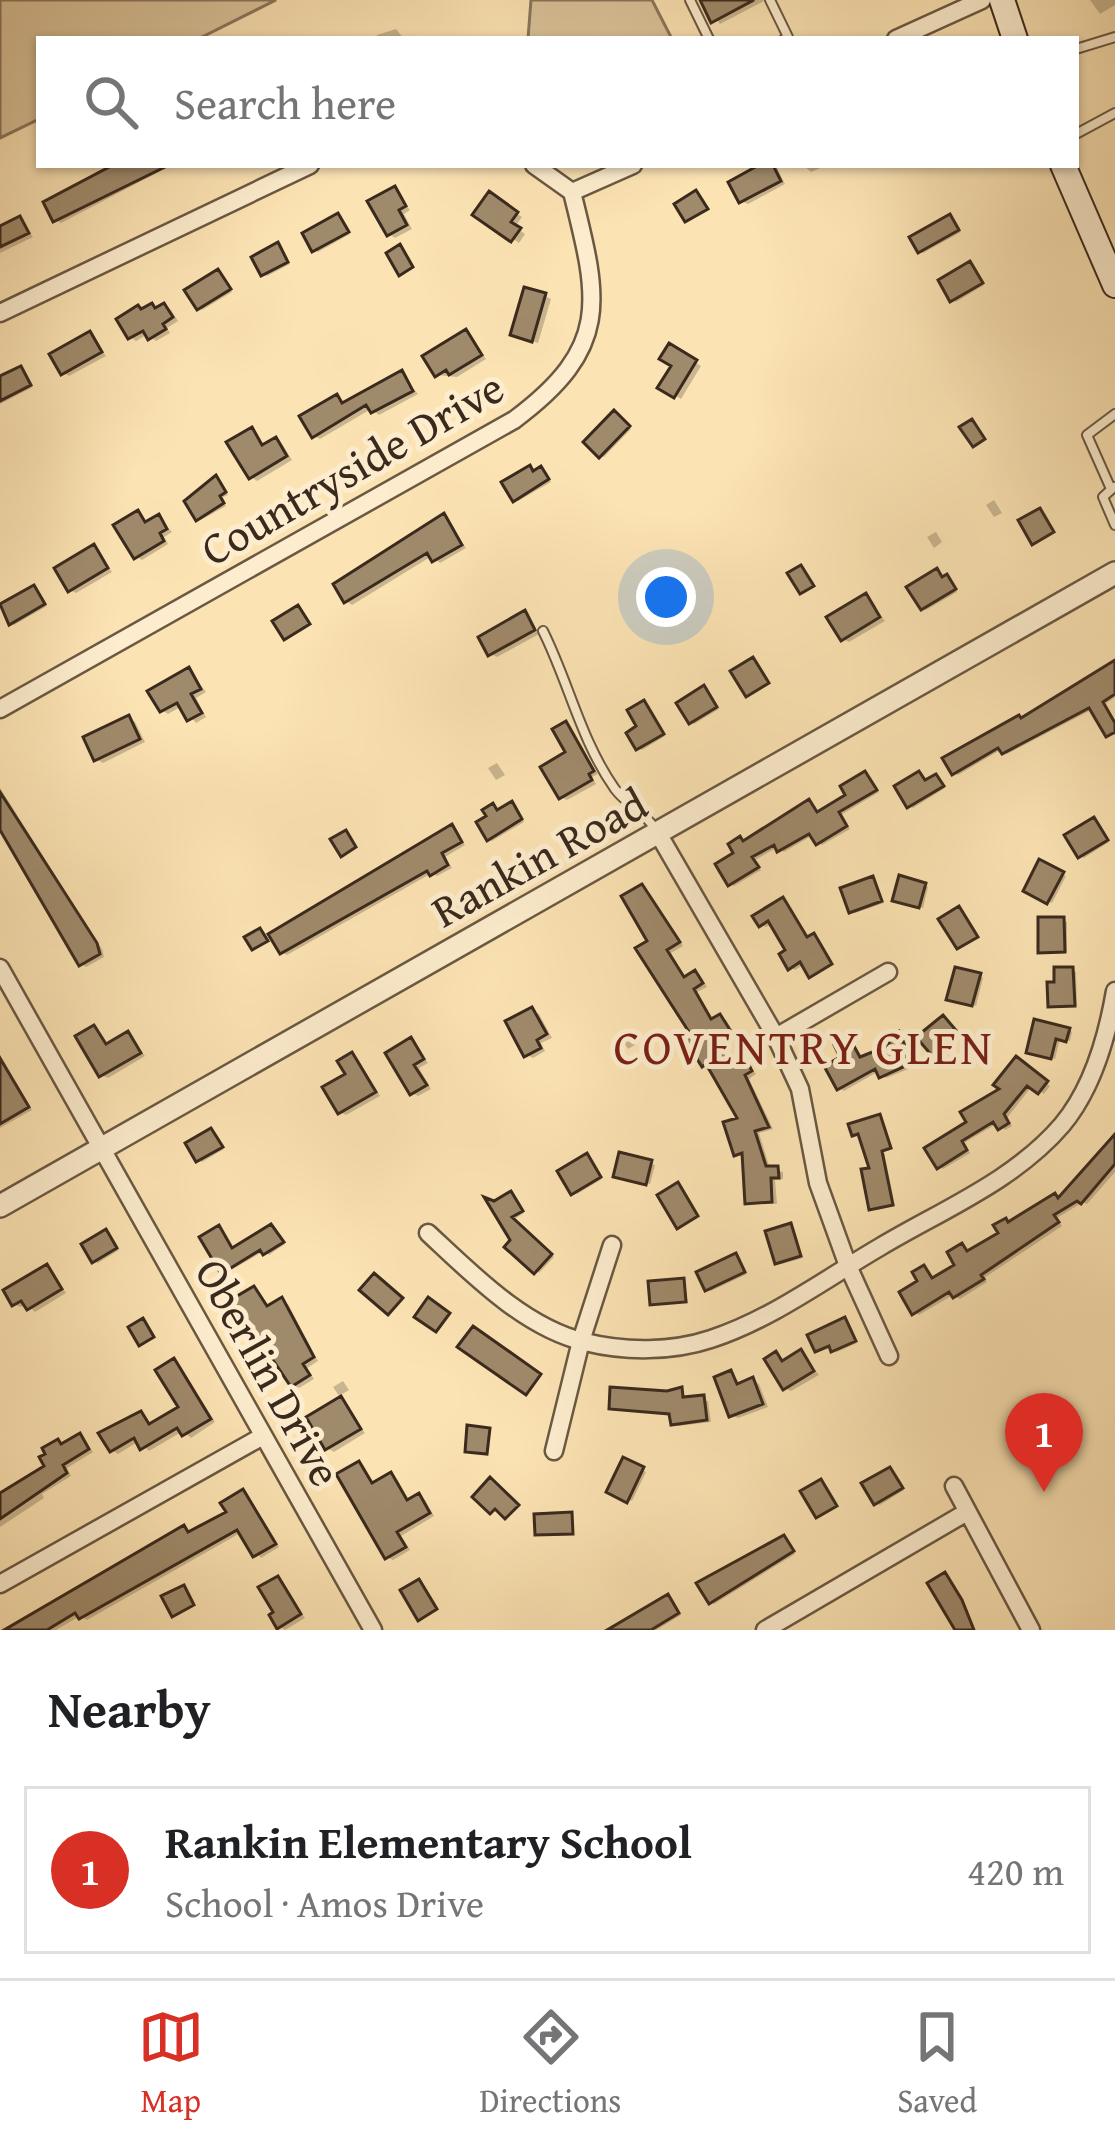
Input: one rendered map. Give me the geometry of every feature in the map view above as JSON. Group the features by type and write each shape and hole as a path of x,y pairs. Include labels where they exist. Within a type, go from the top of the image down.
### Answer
{"main road":[{"path":"1002,0 1014,36"},
{"path":"1064,168 1115,285"}],"street":[{"path":"903,36 982,0"},
{"path":"0,314 304,168"},
{"path":"538,168 572,192 626,168"},
{"name":"Countryside Drive","path":"0,710 514,420 553,392 572,367 593,316 592,271 572,192"},
{"name":"Rankin Road","path":"0,1206 1115,573"},
{"path":"659,835 776,1037 800,1090 818,1184 889,1356"},
{"name":"Oberlin Drive","path":"0,968 373,1630"},
{"path":"776,1037 888,972"},
{"path":"428,1233 517,1308 581,1341 656,1350 709,1340 759,1319 1020,1165 1062,1125 1090,1085 1115,991"},
{"path":"554,1451 581,1341 612,1245"},
{"path":"0,1584 263,1436"},
{"path":"954,1486 1031,1630"},
{"path":"765,1630 967,1512"}],"lane":[{"path":"690,0 708,36"},
{"path":"770,0 785,36"},
{"path":"1079,48 1115,37"},
{"path":"1079,132 1115,113"},
{"path":"1115,414 1087,435 1113,488 1105,493 1103,502 1115,525"},
{"path":"543,631 563,671 580,726 615,788 649,818 659,835"}],"shaded area":[{"path":"0,0 276,0 204,36 36,36 36,120 0,138"},
{"path":"531,0 652,0 670,36 528,36"}],"building":[{"path":"700,0 754,0 711,23"},
{"path":"107,168 163,168 53,222 43,202"},
{"path":"754,168 774,168 781,181 739,203 728,182"},
{"path":"395,186 406,206 399,210 407,225 387,236 367,201"},
{"path":"696,190 708,209 685,222 674,204"},
{"path":"489,191 518,212 511,222 521,228 511,242 472,215"},
{"path":"338,213 349,232 312,252 302,233"},
{"path":"950,214 959,230 918,253 909,237"},
{"path":"20,216 29,233 0,247 0,226"},
{"path":"278,242 288,262 261,276 251,257"},
{"path":"400,244 413,267 399,276 386,253"},
{"path":"970,261 983,283 950,302 938,280"},
{"path":"218,269 231,289 197,310 184,290"},
{"path":"524,287 546,293 532,342 510,335"},
{"path":"152,303 155,308 164,303 173,317 163,324 166,329 148,340 143,331 128,339 116,319 138,305 141,309"},
{"path":"466,329 482,355 449,375 446,370 435,377 422,356"},
{"path":"90,331 102,352 61,375 49,354"},
{"path":"669,343 697,360 674,398 657,388 671,366 659,359"},
{"path":"21,366 31,385 0,401 0,376"},
{"path":"402,370 413,391 371,413 366,405 312,438 299,416 337,394 342,403"},
{"path":"614,410 630,426 599,458 583,442"},
{"path":"972,419 985,439 973,447 959,427"},
{"path":"252,427 262,445 276,437 287,456 249,479 226,442"},
{"path":"530,465 533,471 541,466 549,479 513,502 501,482"},
{"path":"216,475 226,492 220,496 224,503 196,521 184,501"},
{"path":"1040,508 1054,532 1032,545 1018,520"},
{"path":"138,510 145,522 159,514 167,529 160,533 164,541 134,559 113,525"},
{"path":"444,513 462,545 432,562 427,553 344,603 333,584"},
{"path":"94,544 108,568 68,592 54,568"},
{"path":"801,565 814,586 800,594 787,573"},
{"path":"937,568 956,589 921,610 906,587"},
{"path":"34,585 45,604 9,625 0,604"},
{"path":"866,593 880,617 841,641 826,617"},
{"path":"298,605 310,624 284,640 272,621"},
{"path":"525,610 535,630 488,656 478,637"},
{"path":"753,657 769,683 746,697 730,671"},
{"path":"1115,660 1115,694 1103,702 1115,732 1106,737 1089,708 1002,754 998,748 952,775 942,758 1021,718"},
{"path":"189,667 201,689 191,694 202,713 187,721 177,703 160,712 147,691"},
{"path":"704,685 717,707 689,724 676,703"},
{"path":"644,700 664,734 636,750 626,733 636,726 627,710"},
{"path":"129,715 140,739 94,761 83,737"},
{"path":"566,721 594,771 589,774 592,780 559,799 540,767 565,752 552,729"},
{"path":"865,771 877,790 839,812 847,826 816,845 809,834 777,852 774,845 752,857 759,867 728,886 715,864 733,853 728,844 740,836 743,841 809,799 817,812 845,795 840,786"},
{"path":"919,771 925,780 936,774 944,786 907,808 894,786"},
{"path":"0,792 97,943 100,954 79,966 0,830"},
{"path":"512,801 522,819 487,841 476,822 486,816 482,810 493,803 497,810"},
{"path":"1094,817 1108,840 1078,858 1064,835"},
{"path":"452,824 462,842 442,853 448,865 430,876 427,871 280,954 268,934"},
{"path":"346,830 356,847 341,857 330,839"},
{"path":"1039,859 1064,872 1047,904 1023,891"},
{"path":"899,875 926,883 919,908 892,901"},
{"path":"873,876 882,901 849,913 840,888"},
{"path":"642,884 680,942 667,950 684,977 695,970 703,983 694,989 711,1019 720,1014 732,1033 718,1042 732,1064 745,1057 752,1071 745,1075 769,1127 755,1131 766,1166 778,1166 779,1178 771,1178 772,1202 745,1204 742,1153 734,1156 723,1122 737,1118 706,1064 702,1067 683,1036 689,1032 635,948 647,941 621,896"},
{"path":"783,897 807,937 814,933 832,964 809,978 800,962 788,970 779,954 785,950 768,921 759,927 752,916"},
{"path":"959,906 978,937 957,949 938,919"},
{"path":"1038,917 1064,917 1065,952 1038,953"},
{"path":"260,928 268,941 252,950 244,937"},
{"path":"955,967 981,973 972,1006 946,1000"},
{"path":"1054,967 1073,967 1075,1006 1048,1007 1047,982 1054,982"},
{"path":"532,1007 547,1034 537,1040 541,1048 524,1057 505,1021"},
{"path":"943,1015 960,1035 933,1057 916,1037"},
{"path":"1034,1019 1070,1028 1066,1042 1056,1039 1051,1059 1026,1053"},
{"path":"94,1025 106,1044 128,1031 141,1053 99,1077 75,1036"},
{"path":"899,1031 912,1063 879,1078 875,1069 837,1090 824,1066 840,1057 834,1045 849,1037 860,1057 890,1045 886,1037"},
{"path":"411,1037 424,1059 414,1065 427,1085 410,1095 385,1053"},
{"path":"352,1052 376,1092 338,1114 322,1087 345,1074 337,1061"},
{"path":"1016,1056 1048,1081 1038,1094 1027,1086 1004,1114 1009,1123 998,1130 993,1122 962,1141 967,1150 937,1169 924,1148 966,1122 960,1112 999,1089 993,1085"},
{"path":"0,1058 29,1107 0,1124"},
{"path":"880,1114 891,1148 882,1151 893,1205 869,1210 861,1169 869,1168 858,1134 852,1136 848,1124"},
{"path":"211,1128 223,1147 196,1162 185,1143"},
{"path":"1115,1134 1115,1164 1081,1204 1077,1201 1054,1215 1059,1222 981,1275 984,1279 953,1298 949,1292 912,1315 899,1292 917,1281 912,1272 924,1265 932,1278 954,1265 947,1252 962,1243 967,1251 998,1233 993,1225 1006,1218 1008,1222 1055,1193 1058,1198"},
{"path":"619,1152 652,1160 646,1185 613,1177"},
{"path":"587,1153 601,1177 571,1195 557,1171"},
{"path":"678,1182 698,1216 677,1229 657,1195"},
{"path":"511,1191 523,1211 512,1217 552,1254 534,1274 504,1247 510,1240 484,1197 494,1201"},
{"path":"791,1223 801,1256 775,1264 765,1231"},
{"path":"271,1224 284,1242 263,1255 260,1250 221,1274 199,1237 219,1225 232,1248"},
{"path":"106,1229 117,1248 92,1263 81,1244"},
{"path":"736,1253 745,1272 705,1291 696,1272"},
{"path":"47,1264 62,1289 27,1310 21,1301 12,1306 3,1290"},
{"path":"374,1273 403,1298 388,1315 359,1290"},
{"path":"684,1278 686,1302 650,1305 648,1281"},
{"path":"254,1286 267,1306 282,1297 314,1357 303,1364 310,1375 291,1387 232,1299"},
{"path":"428,1297 450,1313 436,1332 414,1317"},
{"path":"845,1317 856,1341 831,1352 829,1346 815,1352 807,1335"},
{"path":"143,1318 154,1337 139,1346 128,1327"},
{"path":"473,1326 541,1374 526,1395 457,1347"},
{"path":"801,1349 814,1371 783,1390 764,1359 776,1351 782,1361"},
{"path":"174,1358 211,1419 182,1436 177,1428 140,1450 134,1438 110,1452 98,1433 141,1411 149,1424 178,1407 155,1370"},
{"path":"731,1370 737,1384 753,1377 763,1404 729,1417 714,1377"},
{"path":"610,1387 667,1391 682,1387 683,1397 704,1395 707,1420 671,1425 669,1414 609,1409"},
{"path":"341,1396 361,1429 325,1450 306,1417"},
{"path":"467,1425 490,1428 487,1454 465,1452"},
{"path":"80,1433 89,1449 63,1465 67,1473 0,1519 0,1493 44,1466 39,1457 45,1454 42,1448"},
{"path":"623,1457 644,1467 627,1503 606,1492"},
{"path":"359,1461 372,1483 391,1472 407,1500 419,1493 430,1513 397,1532 406,1547 385,1559 336,1474"},
{"path":"890,1467 903,1488 874,1505 861,1483"},
{"path":"490,1477 519,1505 505,1519 495,1509 490,1514 472,1497"},
{"path":"821,1479 837,1506 816,1518 800,1491"},
{"path":"243,1489 276,1544 253,1557 237,1530 79,1619 75,1613 47,1630 4,1630 184,1525 188,1532 226,1512 220,1503"},
{"path":"572,1512 573,1534 535,1535 534,1514"},
{"path":"784,1535 794,1551 709,1604 696,1583"},
{"path":"945,1572 974,1630 955,1630 927,1583"},
{"path":"278,1576 301,1614 277,1629 258,1587"},
{"path":"419,1579 437,1609 418,1621 400,1590"},
{"path":"184,1585 194,1605 172,1617 161,1596"},
{"path":"668,1594 679,1613 651,1630 607,1630"}],"place":[{"name":"Rankin Elementary School","path":"1044,1492"}],"district":[{"name":"COVENTRY GLEN","path":"804,1047"}]}
